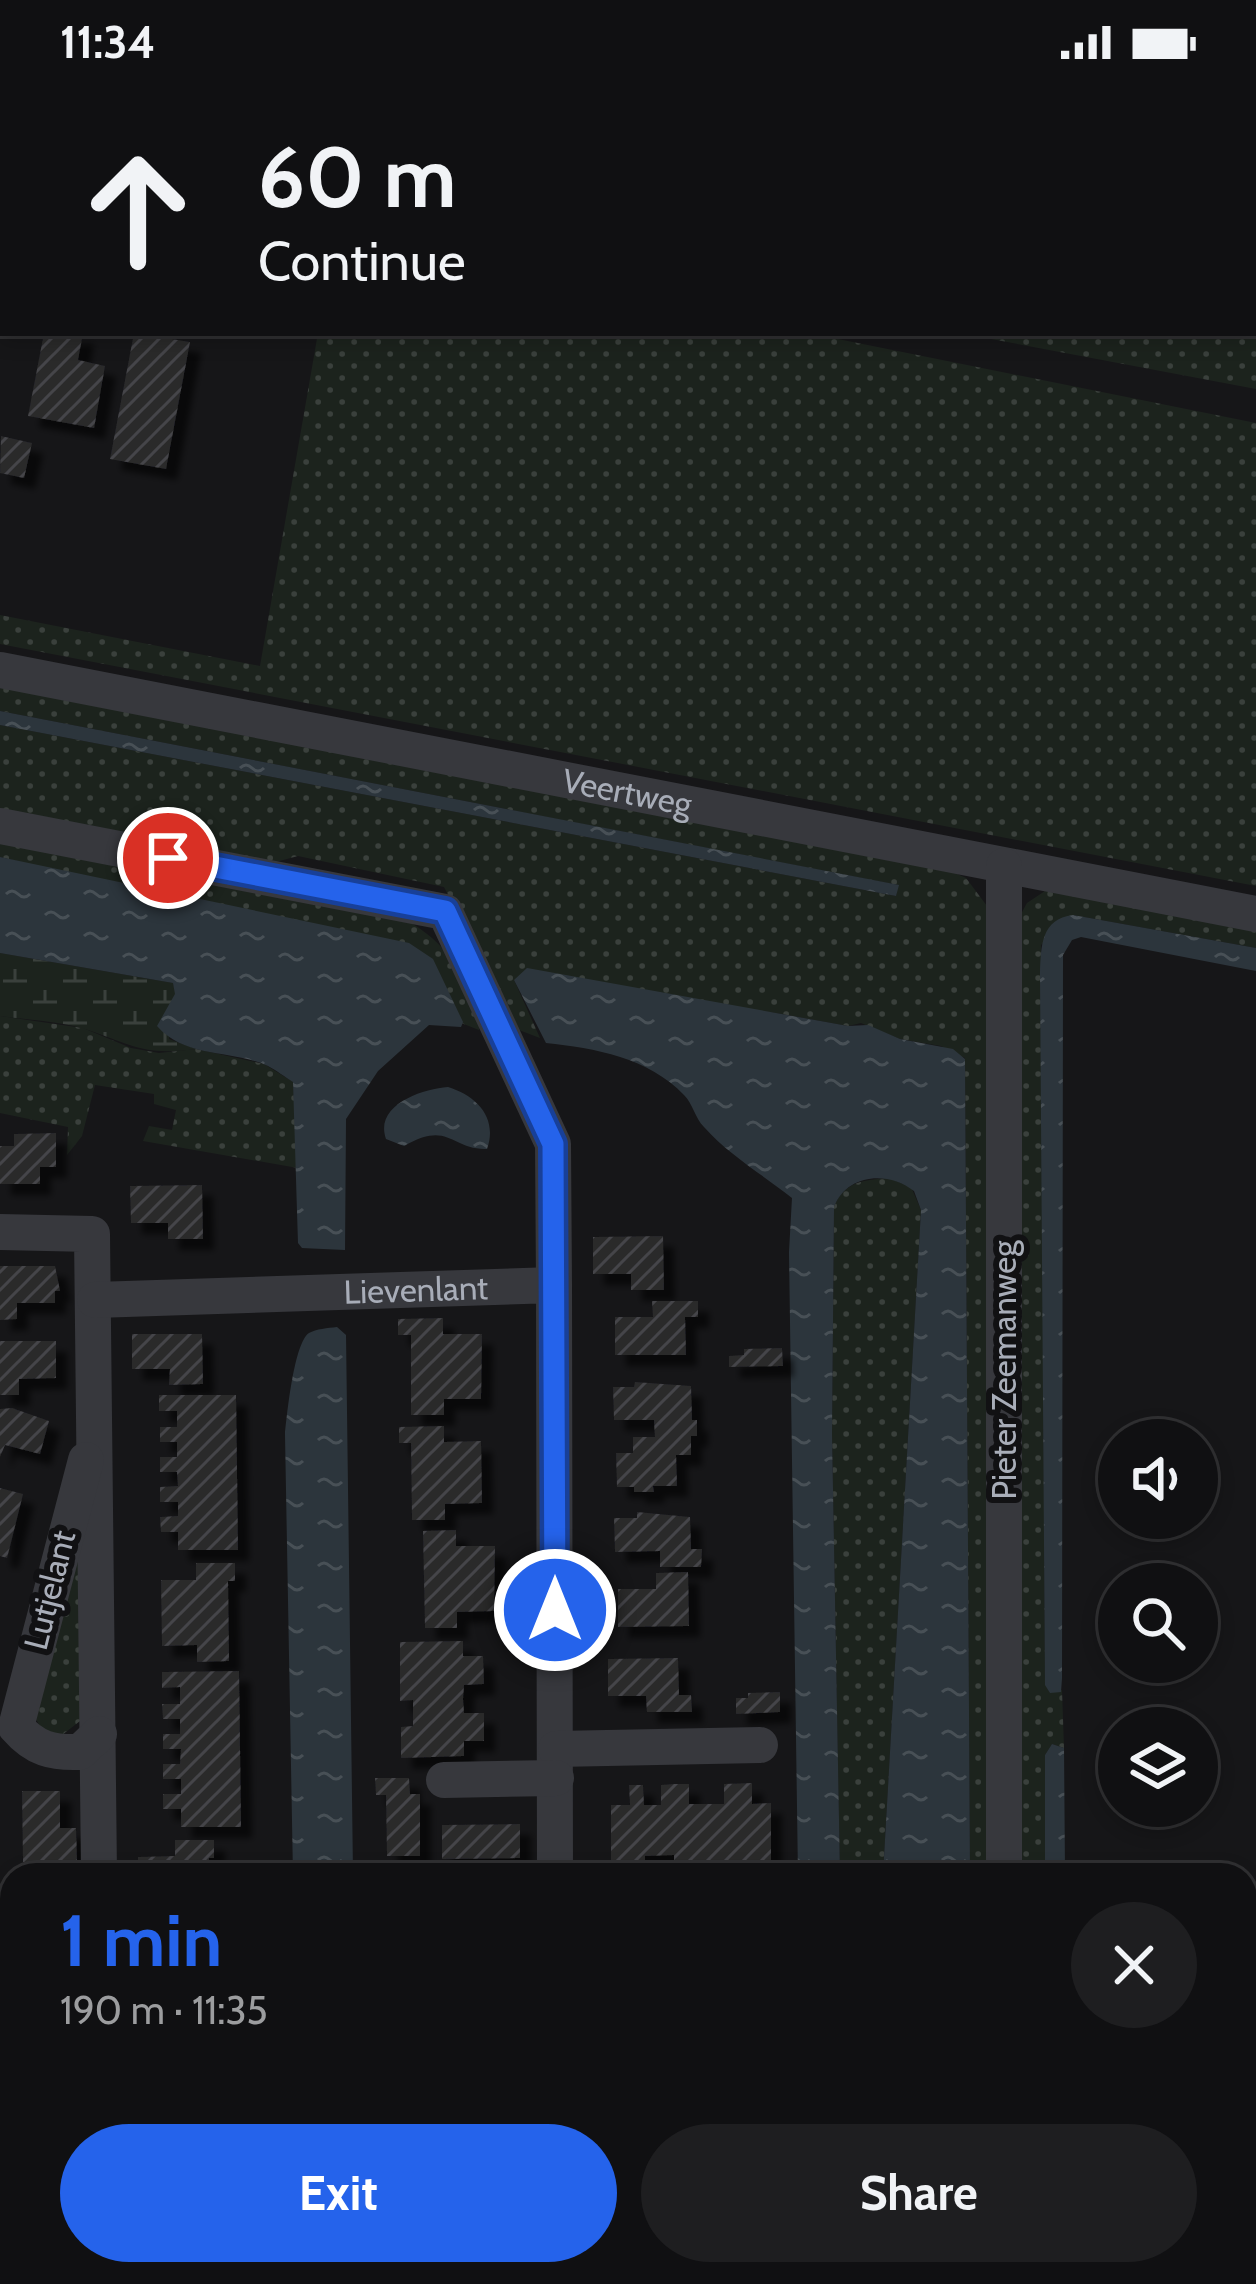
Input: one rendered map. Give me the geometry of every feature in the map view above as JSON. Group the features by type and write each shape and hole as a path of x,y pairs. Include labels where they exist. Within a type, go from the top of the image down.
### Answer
{"street":[{"name":"Veertweg","path":"0,670 1256,914"},
{"path":"0,826 445,911 553,1144 555,1863"},
{"name":"Pieter Zeemanweg","path":"1004,866 1004,1863"},
{"name":"Lutjelant","path":"0,1232 92,1234 99,1863"},
{"name":"Lievenlant","path":"94,1300 554,1285"},
{"name":"Lutjelant","path":"95,1427 67,1519 16,1727 31,1744 57,1753 80,1752 100,1734"},
{"path":"444,1780 760,1745"}],"green space":[{"path":"317,336 823,336 1256,423 1256,886 0,644 0,615 260,666"},
{"path":"975,336 1256,336 1256,389"},
{"path":"0,683 951,871 966,878 987,906 996,1863 970,1863 965,1058 941,1046 900,1039 861,1023 848,1026 514,980 540,1038 519,1030 444,887 298,856 272,863 0,810 0,725 896,896 898,885 0,711"},
{"path":"0,840 403,918 452,960 481,1018 479,1030 100,881 0,857"},
{"path":"1045,891 1256,928 1256,948 1073,915 1041,945 1045,1684 1050,1693 1062,1690 1064,1748 1052,1744 1045,1755 1045,1863 1019,1863 1021,914 1027,903"},
{"path":"0,953 173,983 176,994 169,1039 196,1049 150,1050 75,1026 0,1016"},
{"path":"0,1016 83,1028 131,1048 159,1053 196,1049 264,1064 293,1082 298,1168 143,1141 149,1126 172,1130 176,1110 154,1104 154,1094 95,1085 82,1136 67,1155 68,1127 0,1113"},
{"path":"888,1178 911,1187 921,1210 884,1863 840,1863 832,1434 834,1207 849,1187"},
{"path":"78,1531 80,1721 62,1735 43,1731 34,1716"}],"water":[{"path":"0,711 899,885 896,896 0,725"},
{"path":"0,857 409,943 433,959 463,1022 461,1027 429,1025 378,1071 346,1119 345,1250 302,1248 298,1243 293,1082 254,1061 195,1049 169,1036 157,1026 175,994 173,983 0,953"},
{"path":"1073,915 1256,948 1256,971 1081,937 1072,940 1063,955 1062,1678 1061,1692 1050,1693 1045,1685 1040,973 1042,944 1049,928"},
{"path":"527,968 848,1026 868,1025 900,1039 953,1049 965,1059 970,1863 884,1863 921,1210 914,1191 893,1180 870,1179 848,1187 834,1207 832,1434 840,1863 798,1863 792,1198 714,1137 684,1095 655,1072 602,1052 546,1043 514,980"},
{"path":"448,1087 468,1096 482,1110 490,1128 487,1149 441,1136 404,1146 386,1139 384,1127 393,1108 414,1095"},
{"path":"337,1327 346,1335 353,1863 293,1863 285,1434 299,1350 312,1332"},
{"path":"1052,1744 1064,1748 1065,1863 1045,1863 1045,1755"}],"building":[{"path":"43,336 82,336 78,360 105,366 94,428 28,416"},
{"path":"133,336 190,342 166,469 110,459"},
{"path":"1,436 32,443 24,478 0,473"},
{"path":"56,1133 56,1167 40,1167 40,1184 0,1184 0,1146 14,1146 14,1134"},
{"path":"202,1185 203,1239 168,1239 168,1223 131,1223 130,1186"},
{"path":"663,1236 664,1290 631,1290 631,1274 593,1274 593,1237"},
{"path":"0,1266 55,1266 60,1291 55,1291 55,1303 17,1303 17,1319 0,1320"},
{"path":"652,1301 698,1301 698,1317 685,1317 686,1355 615,1355 615,1317 653,1317"},
{"path":"443,1318 443,1334 482,1334 481,1399 444,1399 444,1415 411,1415 411,1335 398,1335 398,1319"},
{"path":"132,1334 202,1334 203,1384 169,1385 170,1369 132,1369"},
{"path":"0,1341 56,1341 56,1378 19,1379 19,1395 0,1395"},
{"path":"782,1348 783,1366 729,1367 729,1356 744,1355 744,1349"},
{"path":"635,1382 691,1386 697,1436 691,1436 691,1455 676,1455 677,1486 653,1486 654,1492 617,1487 616,1453 633,1453 633,1437 655,1437 654,1420 614,1420 613,1387 634,1387"},
{"path":"159,1395 236,1395 238,1550 178,1550 178,1532 161,1532 160,1517 178,1516 178,1502 160,1502 160,1487 178,1486 177,1472 160,1472 160,1457 177,1457 177,1442 160,1442 160,1427 177,1427 177,1411 159,1411"},
{"path":"12,1408 49,1421 40,1454 5,1445 0,1457 0,1409"},
{"path":"444,1426 444,1442 481,1441 482,1503 445,1504 445,1520 412,1520 411,1443 399,1443 399,1427"},
{"path":"0,1488 23,1494 7,1558 0,1556"},
{"path":"637,1512 690,1517 691,1549 702,1549 701,1567 660,1567 660,1551 615,1552 614,1518 637,1518"},
{"path":"456,1530 456,1546 495,1546 494,1611 457,1612 457,1628 425,1628 423,1531"},
{"path":"196,1563 235,1563 235,1581 228,1581 229,1661 197,1662 197,1645 162,1646 161,1580 196,1580"},
{"path":"688,1572 689,1626 618,1627 618,1589 656,1589 656,1573"},
{"path":"463,1641 463,1656 483,1656 484,1684 464,1685 463,1699 464,1713 484,1713 484,1741 464,1741 464,1756 401,1758 401,1727 413,1726 413,1700 400,1701 400,1642"},
{"path":"678,1658 679,1695 691,1695 692,1712 647,1712 646,1696 608,1696 608,1659"},
{"path":"239,1671 241,1827 181,1827 181,1809 163,1809 163,1794 181,1794 181,1779 163,1779 163,1764 180,1764 181,1749 163,1749 163,1734 180,1734 180,1719 163,1719 162,1704 180,1704 180,1687 162,1688 162,1672"},
{"path":"780,1692 780,1712 736,1714 736,1698"},
{"path":"375,1778 409,1778 410,1794 420,1794 420,1856 387,1856 386,1795 376,1795"},
{"path":"752,1783 752,1804 771,1803 771,1863 674,1863 674,1855 645,1856 645,1863 611,1863 611,1805 630,1805 629,1785 643,1785 644,1805 661,1805 661,1785 674,1784 689,1784 689,1804 724,1804 724,1784"},
{"path":"22,1791 60,1791 60,1828 76,1828 77,1862 23,1862"},
{"path":"520,1824 520,1858 442,1859 442,1825"},
{"path":"175,1840 214,1840 214,1858 209,1863 138,1863 138,1857 175,1856"}],"route":[{"path":"168,858 445,911 553,1144 555,1610"}]}
